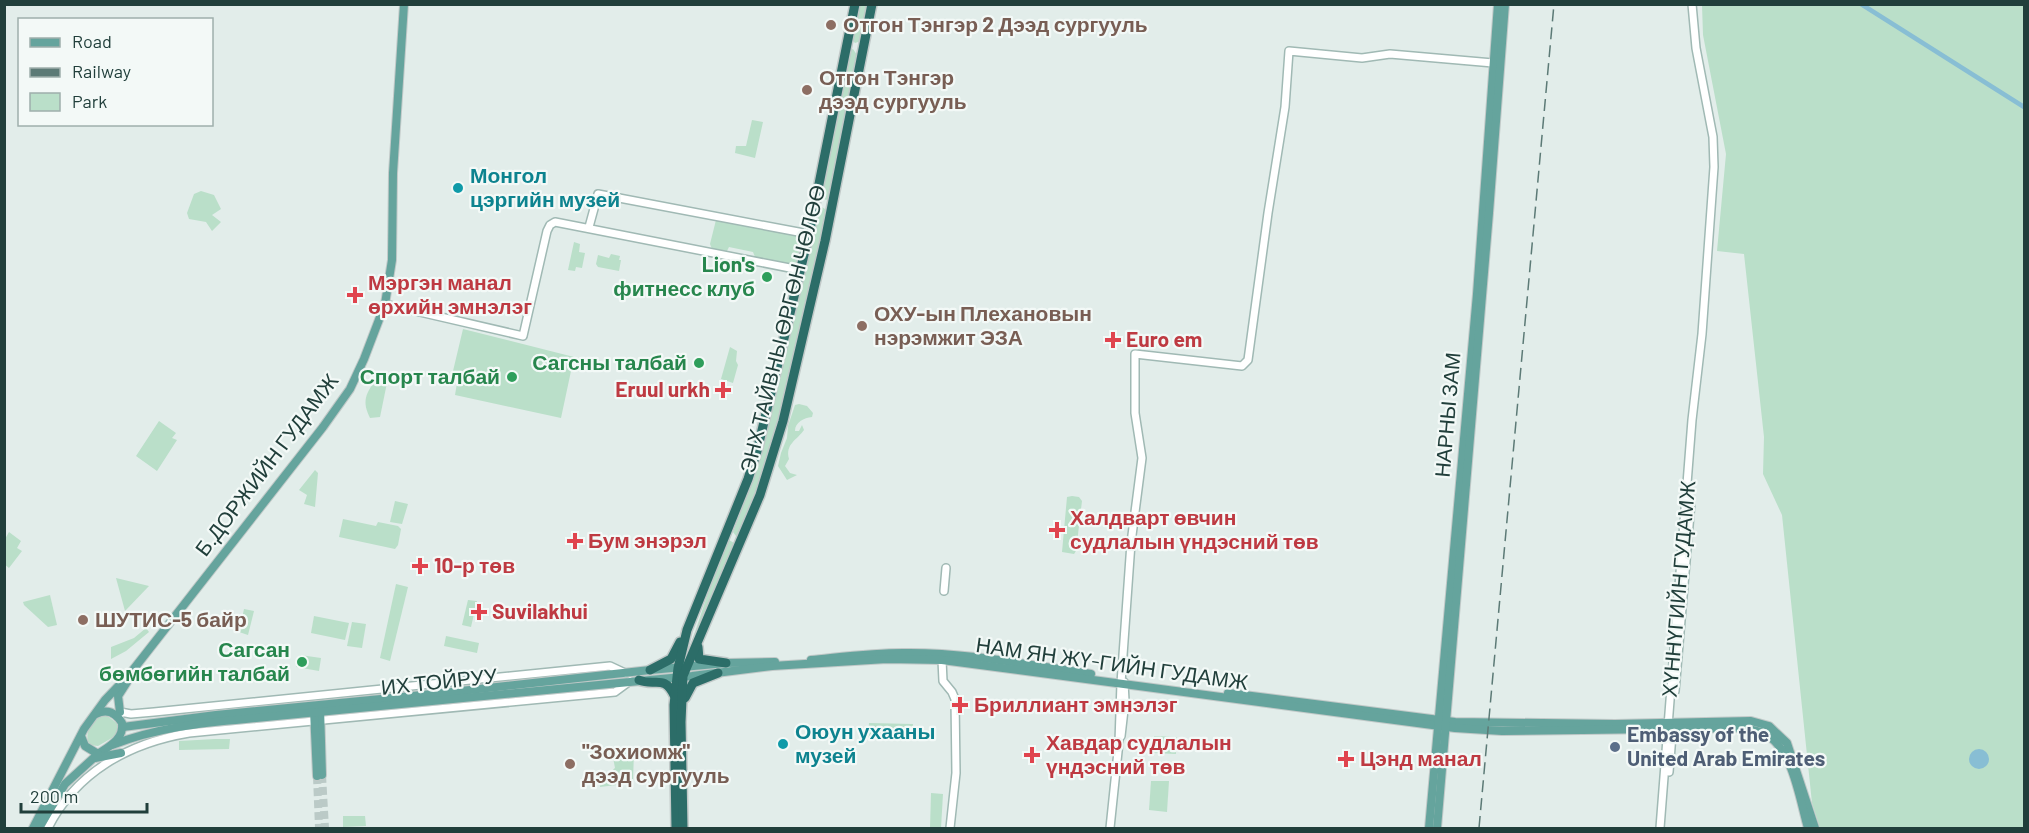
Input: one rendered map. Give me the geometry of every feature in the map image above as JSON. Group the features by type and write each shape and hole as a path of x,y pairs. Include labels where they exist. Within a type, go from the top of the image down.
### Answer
{"highway":[{"name":"ЭНХ ТАЙВНЫ ӨРГӨН ЧӨЛӨӨ","path":"676,828 675,698 687,630 757,452 801,270 855,4"},
{"name":"ЭНХ ТАЙВНЫ ӨРГӨН ЧӨЛӨӨ","path":"683,828 681,672 701,636 745,533 760,495 783,421 832,206 872,4"},
{"path":"848,37 854,46 860,45 866,38"},
{"path":"844,56 848,49 854,48 861,61"},
{"path":"815,202 832,206"},
{"path":"730,522 730,532 733,536 739,538 745,533"},
{"path":"722,543 728,539 733,540 737,552"},
{"path":"650,670 671,659 687,630"},
{"path":"701,636 697,650 699,659 726,663"},
{"path":"681,722 690,686 718,673"},
{"path":"634,680 645,683 665,683 675,698"}],"main road":[{"name":"Б.ДОРЖИЙН ГУДАМЖ","path":"129,675 344,399 364,359 385,304 392,260 393,173 404,4"},
{"name":"НАРНЫ ЗАМ","path":"1460,524 1498,4"},
{"name":"НАРНЫ ЗАМ","path":"1429,828 1442,723 1505,4"},
{"name":"НАМ ЯН ЖҮ-ГИЙН ГУДАМЖ","path":"726,663 784,662 876,653 921,653 984,659 1122,682"},
{"name":"НАМ ЯН ЖҮ-ГИЙН ГУДАМЖ","path":"772,666 887,659 942,660 1410,717 1442,723"},
{"path":"681,672 726,663"},
{"name":"ИХ ТОЙРУУ","path":"112,745 138,735 180,726 316,709 650,670 718,673 772,666"},
{"name":"ИХ ТОЙРУУ","path":"122,725 634,680 681,672"},
{"path":"120,712 118,696 129,675"},
{"path":"33,828 94,714 129,675"},
{"path":"316,709 319,775"},
{"path":"39,828 65,784 120,736 122,725 116,715 106,711 94,714"},
{"path":"1442,723 1502,731 1751,721 1769,726 1783,738 1790,750 1815,828"},
{"name":"НАРНЫ ЗАМ","path":"1437,828 1442,723"},
{"path":"1442,723 1670,725 1753,729 1770,737 1786,755 1808,828"},
{"path":"81,736 85,746 98,754"},
{"path":"91,760 121,753"}],"street":[{"name":"ХҮННҮГИЙН ГУДАМЖ","path":"1663,828 1670,725 1689,530 1714,160 1713,137 1695,40 1692,4"},
{"path":"1110,828 1119,742 1125,611 1138,476 1141,472 1142,458 1134,399 1135,354 1242,366 1248,360 1268,213 1286,107 1289,51 1362,58 1390,54 1493,63"},
{"path":"589,227 598,194 808,234"},
{"path":"385,304 523,336 550,225 555,222 801,270"},
{"path":"944,591 946,568"},
{"path":"942,660 943,681 956,699 956,773 950,828"},
{"path":"122,725 120,712 131,714 154,712 610,666 624,673"},
{"path":"48,828 85,780 121,753 155,740 189,733 615,692 634,680"}],"green space":[{"path":"858,5 868,5 861,41 855,43 851,39"},
{"path":"1702,5 2024,5 2024,828 1820,828 1812,803 1782,515 1763,474 1764,437 1744,254 1717,251 1726,154 1703,35"},
{"path":"853,49 857,55 830,198 826,200 821,197 849,50"},
{"path":"752,120 763,122 755,158 735,153 736,146 746,146"},
{"path":"201,191 214,195 221,209 212,215 221,222 212,231 206,222 189,219 187,213 194,194"},
{"path":"820,206 825,209 821,242 775,440 759,488 738,536 736,536 733,532 760,453 771,412"},
{"path":"716,220 801,235 803,239 798,264 755,257 753,252 729,247 727,251 712,249 710,244"},
{"path":"574,242 580,244 579,252 585,253 582,268 576,267 575,271 568,270"},
{"path":"611,254 620,256 619,271 598,267 596,264 598,255 609,258"},
{"name":"Спорт талбай","path":"463,329 574,357 561,418 455,395 457,383 453,371"},
{"path":"730,347 737,351 738,365 733,383 721,379"},
{"path":"388,378 380,417 370,418 365,403 367,394 376,380"},
{"path":"795,405 807,406 813,413 812,417 801,421 795,428 795,431 799,431 802,425 804,430 790,446 789,459 785,466 790,473 797,475 787,480 778,466"},
{"path":"159,421 176,433 172,438 177,440 157,471 136,456"},
{"path":"315,470 318,473 315,507 304,504 307,495 299,490"},
{"path":"1067,497 1079,497 1082,501 1074,554 1062,552"},
{"path":"395,501 408,504 402,524 390,522"},
{"path":"343,519 376,526 378,522 398,526 401,529 398,545 395,549 339,537"},
{"path":"9,532 21,541 17,548 22,551 9,568 4,564 5,539"},
{"path":"729,540 734,545 685,662 717,566"},
{"path":"116,578 149,586 125,611"},
{"path":"396,584 408,587 390,661 380,658"},
{"path":"50,595 57,625 48,627 23,602"},
{"path":"468,600 477,601 471,627 462,625"},
{"path":"244,609 254,611 248,635 239,632"},
{"path":"314,616 349,623 345,640 311,633"},
{"path":"352,622 366,624 362,648 347,646"},
{"path":"146,628 149,632 126,651 111,659 111,647 134,638"},
{"path":"446,636 479,643 477,653 444,646"},
{"path":"300,655 321,658 319,671 296,667"},
{"path":"610,668 618,671 499,685 479,682"},
{"path":"620,684 612,689 385,712 384,708"},
{"path":"102,715 106,715 118,724 117,735 98,746 89,745 87,736 90,727"},
{"path":"869,723 913,724 912,739 868,739"},
{"path":"1154,736 1177,737 1176,754 1153,753"},
{"path":"230,739 229,749 179,750 179,741"},
{"path":"634,750 633,783 600,787 599,772 610,772 615,768 612,752"},
{"path":"1151,781 1169,781 1167,812 1149,810"},
{"path":"931,793 943,794 941,828 930,828"},
{"path":"343,816 365,816 366,826 343,827"}],"water":[{"path":"1979,749 1986,752 1989,759 1986,766 1979,769 1972,766 1969,759 1972,752"}],"waterway":[{"path":"1861,4 2024,107"}],"tunnel":[{"path":"322,775 325,828"},
{"path":"317,776 319,828"}],"railway":[{"path":"1479,828 1554,4"}],"place":[{"name":"Отгон Тэнгэр 2 Дээд сургууль","path":"831,25"},
{"name":"Отгон Тэнгэр дээд сургууль","path":"807,90"},
{"name":"Монгол цэргийн музей","path":"458,188"},
{"name":"Lion's фитнесс клуб","path":"767,277"},
{"name":"Мэргэн манал өрхийн эмнэлэг","path":"355,295"},
{"name":"ОХУ-ын Плехановын нэрэмжит ЭЗА","path":"862,326"},
{"name":"Euro em","path":"1113,340"},
{"name":"Сагсны талбай","path":"699,363"},
{"name":"Спорт талбай","path":"512,377"},
{"name":"Eruul urkh","path":"723,390"},
{"name":"Халдварт өвчин судлалын үндэсний төв","path":"1057,530"},
{"name":"Бум энэрэл","path":"575,541"},
{"name":"10-р төв","path":"420,566"},
{"name":"Suvilakhui","path":"479,612"},
{"name":"ШУТИС-5 байр","path":"83,620"},
{"name":"Сагсан бөмбөгийн талбай","path":"302,662"},
{"name":"Бриллиант эмнэлэг","path":"960,705"},
{"name":"Оюун ухааны музей","path":"783,744"},
{"name":"Embassy of the United Arab Emirates","path":"1615,747"},
{"name":"Хавдар судлалын үндэсний төв","path":"1032,755"},
{"name":"Цэнд манал","path":"1346,759"},
{"name":"\"Зохиомж\" дээд сургууль","path":"570,764"}]}
